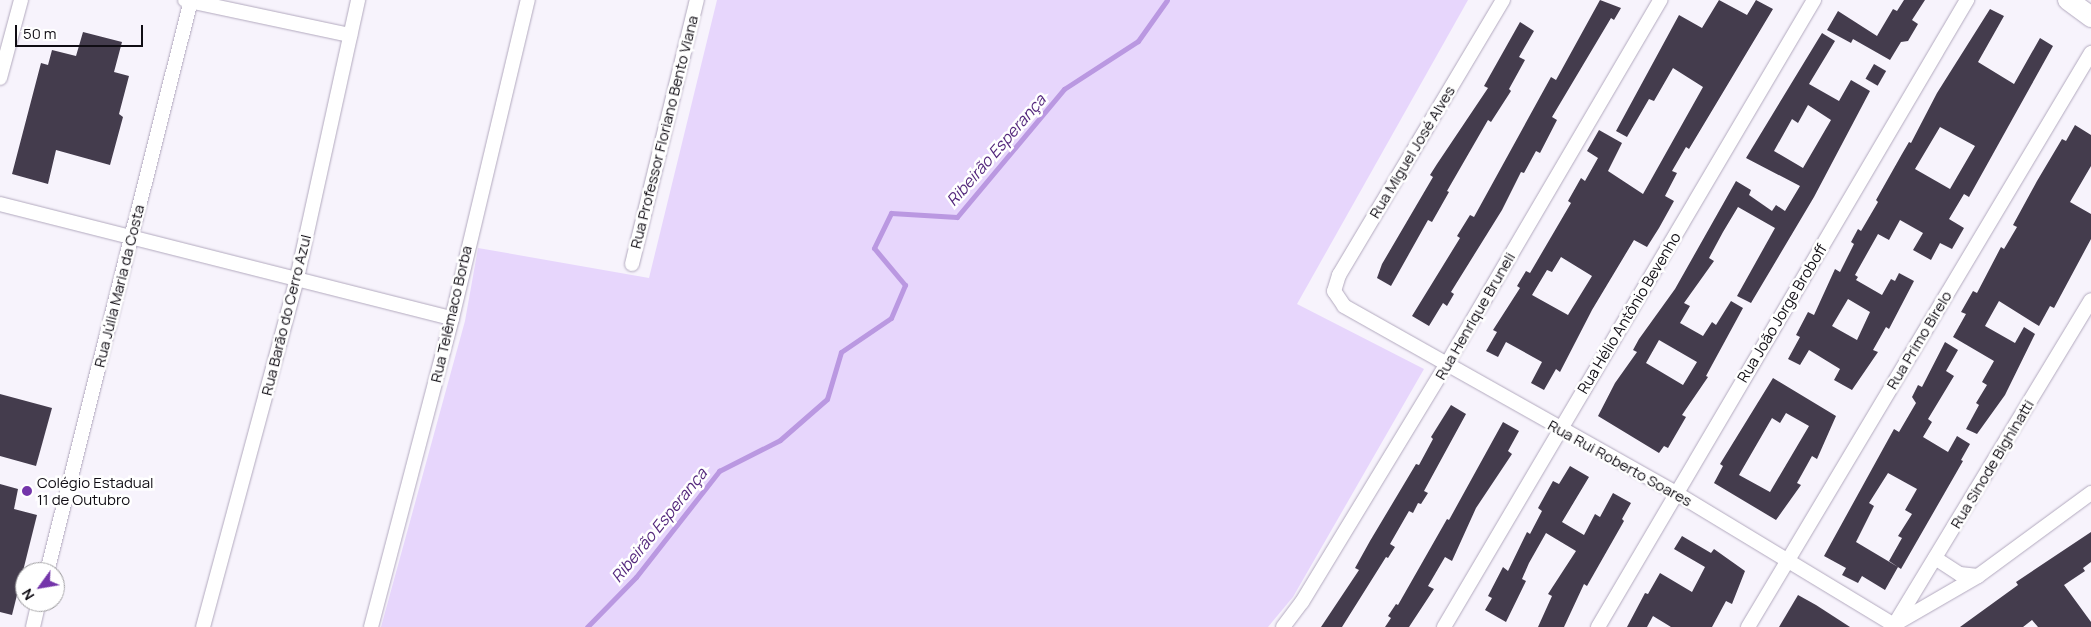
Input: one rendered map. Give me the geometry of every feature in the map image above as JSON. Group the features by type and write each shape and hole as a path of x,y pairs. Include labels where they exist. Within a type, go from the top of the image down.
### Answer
{"street":[{"path":"0,78 21,0"},
{"path":"189,0 350,35"},
{"name":"Rua Júlia Maria da Costa","path":"49,562 189,0"},
{"name":"Rua Barão do Cerro Azul","path":"203,627 297,278 358,0"},
{"name":"Rua Telêmaco Borba","path":"370,627 452,318 528,0"},
{"name":"Rua Professor Floriano Bento Viana","path":"632,264 697,0"},
{"name":"Rua Miguel José Alves","path":"1344,306 1334,291 1339,275 1503,0"},
{"name":"Rua Henrique Bruneli","path":"1283,627 1302,602 1448,362 1660,0"},
{"name":"Rua Hélio Antônio Bevenho","path":"1444,627 1814,0"},
{"name":"Rua João Jorge Broboff","path":"1598,627 1967,0"},
{"path":"2068,0 2091,17"},
{"name":"Rua Primo Birelo","path":"1748,627 2091,53"},
{"path":"0,204 452,318"},
{"name":"Rua Sinode Bighinatti","path":"1893,626 2091,300"},
{"name":"Rua Rui Roberto Soares","path":"1344,306 1448,362 1560,430 1676,493 1893,626"},
{"path":"1893,626 1978,576 2091,493"},
{"path":"1935,558 1960,574 1978,576"},
{"path":"33,627 37,612"}],"shaded area":[{"path":"717,0 1468,0 1297,304 1424,369 1293,597 1268,627 381,627 465,321 478,248 649,278"}],"building":[{"path":"1600,0 1621,8 1614,20 1611,18 1552,117 1557,120 1540,153 1536,151 1524,173 1521,172 1502,210 1451,292 1454,294 1447,306 1443,303 1429,326 1412,316 1460,238 1457,236 1470,215 1474,217 1551,77 1556,80"},
{"path":"1719,0 1747,15 1756,0 1773,9 1689,149 1686,147 1672,171 1677,173 1665,196 1674,201 1659,228 1647,247 1634,240 1592,310 1560,372 1556,369 1544,390 1531,383 1542,362 1506,342 1498,357 1486,351 1497,332 1493,330 1520,288 1517,286 1526,271 1530,273 1571,203 1568,201 1581,178 1585,181 1598,158 1587,151 1599,130 1622,143 1608,171 1643,194 1703,87 1673,68 1654,101 1649,99 1627,137 1616,131 1679,15 1702,28","holes":["1561,257 1592,276 1568,315 1532,295 1547,270 1552,272"]},
{"path":"1904,0 1925,0 1912,20 1918,24 1908,41 1901,42 1890,60 1853,39 1851,43 1827,30 1838,11 1877,36 1893,9 1897,11"},
{"path":"1990,9 2004,16 1978,62 2014,84 2040,38 2053,46 1969,197 1964,194 1949,219 1964,228 1952,249 1940,243 1931,260 1913,250 1923,233 1900,220 1889,240 1878,234 1855,275 1858,277 1856,280 1882,295 1891,279 1895,281 1899,273 1914,281 1889,329 1886,327 1873,350 1878,352 1852,390 1834,380 1840,369 1809,350 1800,365 1788,359 1800,337 1796,335 1808,312 1814,315 1835,269 1840,272 1854,244 1851,242 1858,229 1861,231 1878,202 1876,200 1909,142 1911,143 1937,93","holes":["1940,127 1975,146 1950,189 1915,169","1848,299 1870,312 1857,340 1832,326"]},
{"path":"1520,22 1534,31 1519,57 1525,60 1509,89 1511,91 1491,122 1488,120 1447,191 1449,192 1432,222 1428,220 1391,286 1377,278 1382,264 1433,177 1430,175 1488,88 1484,86"},
{"path":"83,32 122,42 114,72 129,76 119,114 123,117 110,165 56,150 48,184 12,174 41,63 48,65 52,50 76,56"},
{"path":"1822,33 1835,41 1809,84 1839,101 1851,80 1870,91 1814,197 1751,303 1737,296 1775,228 1738,207 1723,232 1709,258 1714,261 1684,303 1690,306 1680,323 1703,336 1712,322 1716,325 1731,301 1743,308 1706,376 1708,377 1682,415 1686,417 1668,448 1664,446 1659,453 1598,416 1615,383 1637,352 1633,350 1639,339 1675,289 1736,181 1751,190 1749,195 1772,211 1776,205 1785,211 1800,186 1746,158","holes":["1808,105 1831,120 1803,168 1774,151 1792,119 1798,123","1659,340 1697,362 1683,385 1646,363"]},
{"path":"1874,64 1886,71 1878,86 1866,79"},
{"path":"2075,125 2091,135 2091,166 2070,202 2091,214 2091,239 2054,308 2050,306 2039,326 1999,301 1985,326 2015,343 2024,327 2035,334 2005,395 1977,434 1966,429 1979,405 1976,403 1987,385 1982,382 1994,361 1953,337 1966,314 1961,312 1973,291 1977,293 2001,247 2004,249 2017,227 2013,225 2037,181 2062,139 2066,141"},
{"path":"1945,342 1958,350 1946,371 1954,376 1928,419 1932,422 1923,437 1948,452 1957,436 1970,444 1961,460 1963,461 1901,569 1898,567 1885,590 1862,576 1858,583 1842,575 1846,568 1824,556 1894,429 1899,432 1916,403 1912,397 1918,385 1922,387","holes":["1888,473 1917,489 1905,510 1912,514 1898,536 1902,538 1889,561 1898,567 1856,542 1874,506 1869,503"]},
{"path":"1773,378 1836,416 1817,459 1812,456 1797,483 1801,485 1776,520 1714,483 1723,466 1720,464","holes":["1786,413 1809,426 1770,492 1739,475 1772,418 1780,423"]},
{"path":"0,394 52,408 36,466 0,456"},
{"path":"1451,405 1466,414 1424,491 1428,493 1421,504 1418,503 1413,513 1409,511 1390,544 1395,547 1388,558 1386,557 1342,627 1321,627 1359,570 1355,568 1370,541 1416,464 1419,465 1433,439 1431,437"},
{"path":"1503,422 1519,431 1508,451 1512,454 1476,508 1452,561 1445,557 1428,586 1434,589 1409,627 1385,627 1391,618 1388,616 1396,604 1398,605 1447,519 1449,520"},
{"path":"1570,466 1589,477 1562,522 1584,535 1595,514 1600,517 1613,493 1631,503 1622,519 1624,521 1587,586 1584,584 1564,627 1538,627 1552,596 1548,594 1576,551 1546,533 1529,563 1522,579 1526,581 1506,622 1485,610 1492,598 1488,596 1503,567 1508,571 1527,532 1530,534 1542,511 1538,508 1553,481 1559,484"},
{"path":"0,484 18,489 14,509 37,515 25,562 15,562 15,603 12,615 0,612"},
{"path":"2091,532 2091,562 2083,568 2085,571 2064,585 2091,622 2091,627 2038,627 2032,620 2023,627 1960,627 2018,585 2016,582"},
{"path":"1682,536 1711,553 1714,549 1745,571 1732,604 1726,601 1712,627 1671,627 1653,616 1647,627 1627,627 1645,593 1648,594 1660,573 1692,592 1705,567 1674,549"},
{"path":"1798,595 1816,605 1850,627 1779,627"}],"waterway":[{"name":"Ribeirão Esperança","path":"587,627 636,577 719,471 780,440 827,399 841,352 891,318 905,285 874,248 891,213 957,217 1064,89 1138,41 1167,0"}],"place":[{"name":"Colégio Estadual 11 de Outubro","path":"27,491"}]}
